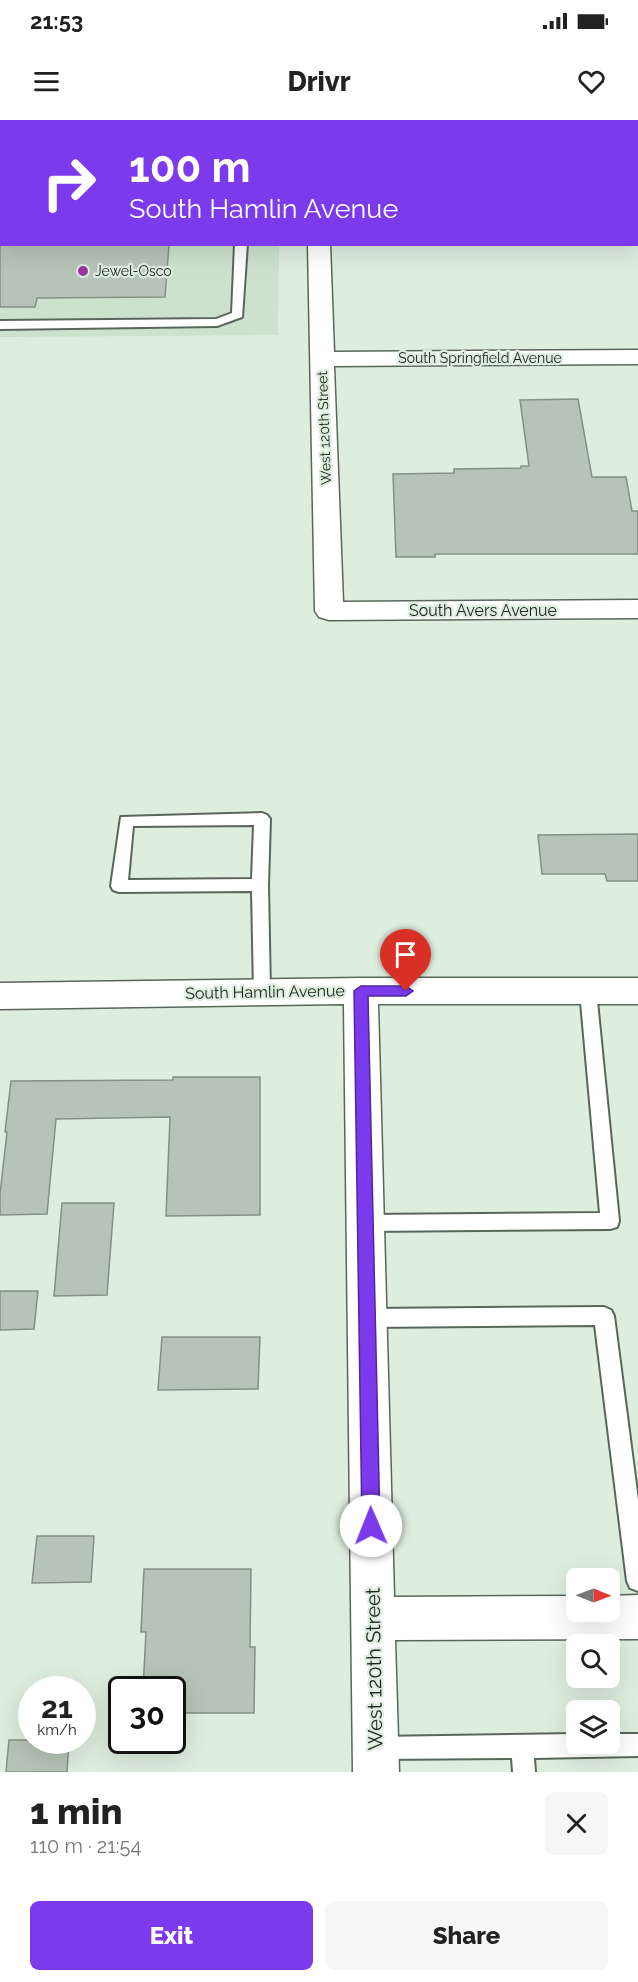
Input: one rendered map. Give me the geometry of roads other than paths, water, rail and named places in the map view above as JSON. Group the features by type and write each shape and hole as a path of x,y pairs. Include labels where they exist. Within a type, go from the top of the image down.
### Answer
{"street":[{"name":"West 120th Street","path":"319,246 329,612"},
{"name":"South Springfield Avenue","path":"322,359 638,357"},
{"name":"South Avers Avenue","path":"329,612 638,609"},
{"name":"West 120th Street","path":"361,991 376,1760"},
{"name":"South Hamlin Avenue","path":"0,996 361,991 638,991"},
{"path":"373,1619 638,1617"}],"lane":[{"path":"0,325 217,322 238,315 241,246"},
{"path":"260,885 119,886 126,821 262,819 260,885 262,992"},
{"path":"366,1223 610,1221 588,991"},
{"path":"368,1318 604,1316 638,1581"},
{"path":"376,1760 522,1746 638,1745"},
{"path":"522,1746 524,1772"}],"place":[{"name":"Jewel-Osco","path":"83,271"}]}
